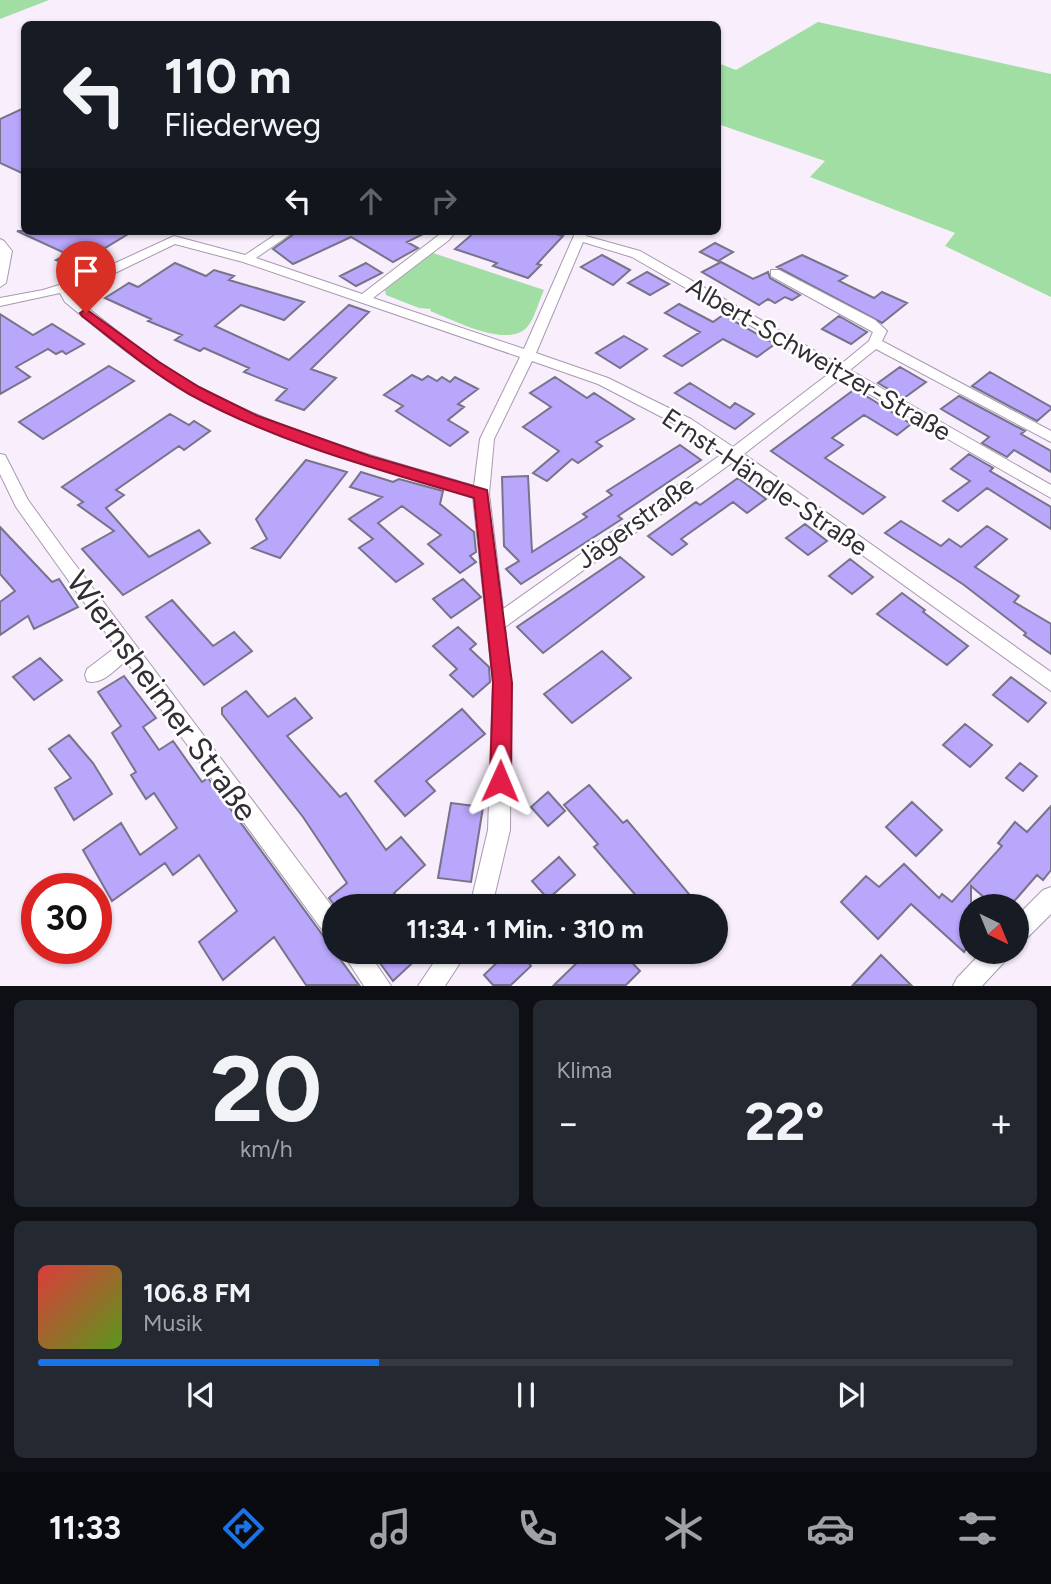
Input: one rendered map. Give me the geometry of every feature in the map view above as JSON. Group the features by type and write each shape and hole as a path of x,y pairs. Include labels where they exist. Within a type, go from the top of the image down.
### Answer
{"street":[{"path":"0,302 64,289 144,257 172,235"},
{"name":"Ernst-Händle-Straße","path":"172,235 603,381 686,423 732,453 1051,683"},
{"path":"247,259 283,235"},
{"path":"364,299 447,235"},
{"path":"484,894 499,830 502,683 481,494 487,439 581,235"},
{"name":"Albert-Schweitzer-Straße","path":"581,235 636,254 1051,492"},
{"path":"0,243 6,251 0,283"},
{"path":"775,273 870,323 880,331 875,343 1051,437"},
{"path":"64,289 69,299 154,365 194,390 253,419 365,460 481,494"},
{"name":"Jägerstraße","path":"496,623 770,428 875,343"},
{"name":"Wiernsheimer Straße","path":"0,459 22,503 322,911"},
{"path":"94,675 128,649"},
{"path":"1029,920 1051,898"},
{"path":"363,964 379,985"},
{"path":"430,985 446,964"},
{"path":"965,985 986,964"}],"green space":[{"path":"0,0 49,0 0,19"},
{"path":"818,22 1051,74 1051,297 945,246 955,233 810,177 825,161 721,125 721,64 736,70"},
{"path":"433,253 544,290 528,326 519,333 508,335 481,331 430,311 431,309 419,308 386,295 385,290"}],"building":[{"path":"21,109 21,173 0,163 0,119"},
{"path":"26,235 126,235 74,267 56,260 67,254"},
{"path":"292,235 421,235 407,242 418,248 393,262 351,237 293,264 273,249"},
{"path":"471,235 563,236 528,278 493,266 497,263 455,249"},
{"path":"715,243 733,252 718,261 700,252"},
{"path":"602,255 630,270 613,285 581,267"},
{"path":"802,255 847,276 839,281 874,298 882,292 907,303 882,323 777,267"},
{"path":"721,262 753,279 768,272 770,278 800,295 792,300 785,297 775,303 768,299 759,305 702,272"},
{"path":"175,263 206,276 214,270 234,276 229,280 304,302 284,320 241,305 215,326 289,360 349,305 369,312 311,369 336,378 304,410 276,400 287,389 244,372 249,368 204,348 200,351 175,340 182,335 148,321 151,319 105,298 129,283 138,287"},
{"path":"366,263 382,273 356,286 340,276"},
{"path":"647,272 669,284 650,295 628,283"},
{"path":"679,304 713,322 723,315 775,344 757,357 723,339 682,366 664,356 700,332 665,313"},
{"path":"0,314 33,335 52,324 84,344 66,354 62,351 56,354 48,349 16,367 30,377 0,394"},
{"path":"839,316 867,332 851,344 822,329"},
{"path":"624,336 647,349 620,368 596,353"},
{"path":"109,366 134,381 43,439 19,422"},
{"path":"900,367 926,382 904,398 878,383"},
{"path":"990,372 1051,409 1037,421 972,386"},
{"path":"412,375 422,380 428,376 437,381 442,377 450,382 455,377 478,389 458,404 464,407 448,420 468,432 450,446 396,411 403,406 384,395"},
{"path":"555,377 587,398 594,393 634,419 596,442 602,446 578,463 572,459 547,481 533,473 559,451 523,427 551,407 530,393"},
{"path":"690,383 730,408 735,403 754,414 735,429 675,393"},
{"path":"855,389 911,424 897,435 864,415 832,438 843,445 825,458 885,497 863,514 771,451"},
{"path":"959,396 1025,431 1021,434 1051,451 1051,472 1014,450 1007,457 982,443 989,437 941,409"},
{"path":"170,414 189,425 194,421 210,431 184,450 179,446 116,490 124,495 106,508 149,557 199,530 210,543 123,595 82,549 114,531 78,505 83,502 62,487"},
{"path":"680,445 701,460 618,516 622,519 521,584 506,569 519,561 504,546 502,477 528,476 532,552 587,517 583,514 612,495 607,491"},
{"path":"969,454 993,468 990,471 1051,507 1051,529 987,488 958,511 943,501 970,481 951,469"},
{"path":"306,460 347,472 280,558 252,548 267,539 256,519"},
{"path":"361,472 393,482 399,479 443,491 440,504 474,532 476,552 470,556 476,562 460,573 428,544 441,535 402,506 378,523 423,564 396,582 359,548 373,539 349,519 382,497 350,487"},
{"path":"738,478 766,499 747,513 733,502 681,539 687,544 672,555 648,536 696,502 700,505"},
{"path":"901,521 941,546 949,539 961,547 987,526 1007,539 975,567 1019,596 1014,602 1051,624 1051,654 964,585 885,533"},
{"path":"805,524 827,541 808,555 786,538"},
{"path":"0,527 52,582 59,579 78,607 34,629 28,616 0,635 0,602 15,591 0,574"},
{"path":"620,557 644,577 543,653 517,627"},
{"path":"850,559 873,577 852,594 829,576"},
{"path":"463,579 481,597 451,618 433,599"},
{"path":"902,593 968,646 947,665 877,614"},
{"path":"172,600 213,646 234,632 252,651 204,685 146,617"},
{"path":"458,627 476,644 470,649 489,667 490,682 473,697 450,675 457,669 433,646"},
{"path":"602,651 631,678 572,723 544,694"},
{"path":"40,658 62,680 34,700 13,677"},
{"path":"124,676 156,718 143,727 159,750 173,741 202,782 208,778 322,934 322,964 344,964 359,985 306,985 274,937 223,980 199,942 237,911 199,855 173,875 165,863 112,901 112,873 96,873 83,850 121,823 140,855 177,828 154,793 146,799 131,775 136,772 112,733 121,726 98,692"},
{"path":"1011,677 1046,703 1028,722 993,695"},
{"path":"246,691 268,717 295,698 312,718 287,736 340,797 346,793 386,850 401,837 425,865 395,894 334,894 347,883 303,817 222,714 222,708"},
{"path":"462,709 485,734 426,781 435,791 405,816 375,781"},
{"path":"965,724 992,745 970,767 943,745"},
{"path":"69,735 93,763 112,794 74,820 55,788 71,778 49,749"},
{"path":"1020,763 1037,776 1023,791 1006,778"},
{"path":"589,785 623,823 627,820 689,894 635,894 594,847 598,844 564,805"},
{"path":"548,792 565,811 548,826 531,807"},
{"path":"912,802 942,830 916,856 886,827"},
{"path":"451,803 483,807 471,882 438,878"},
{"path":"1051,806 1051,870 1043,880 1037,875 1020,894 980,894 971,886 971,894 959,894 1002,846 998,843 1015,822 1027,832"},
{"path":"559,857 575,875 554,894 544,894 532,881"},
{"path":"904,864 939,898 942,894 952,902 959,894 959,947 911,904 878,939 841,902 866,876 879,887"},
{"path":"881,955 911,985 853,985"},
{"path":"381,964 411,964 393,981"},
{"path":"495,964 531,966 511,985 493,985 484,975"},
{"path":"576,964 633,964 640,971 626,985 554,985"}],"route":[{"path":"86,313 154,365 194,390 253,419 365,460 481,494 502,683 500,781"}]}
